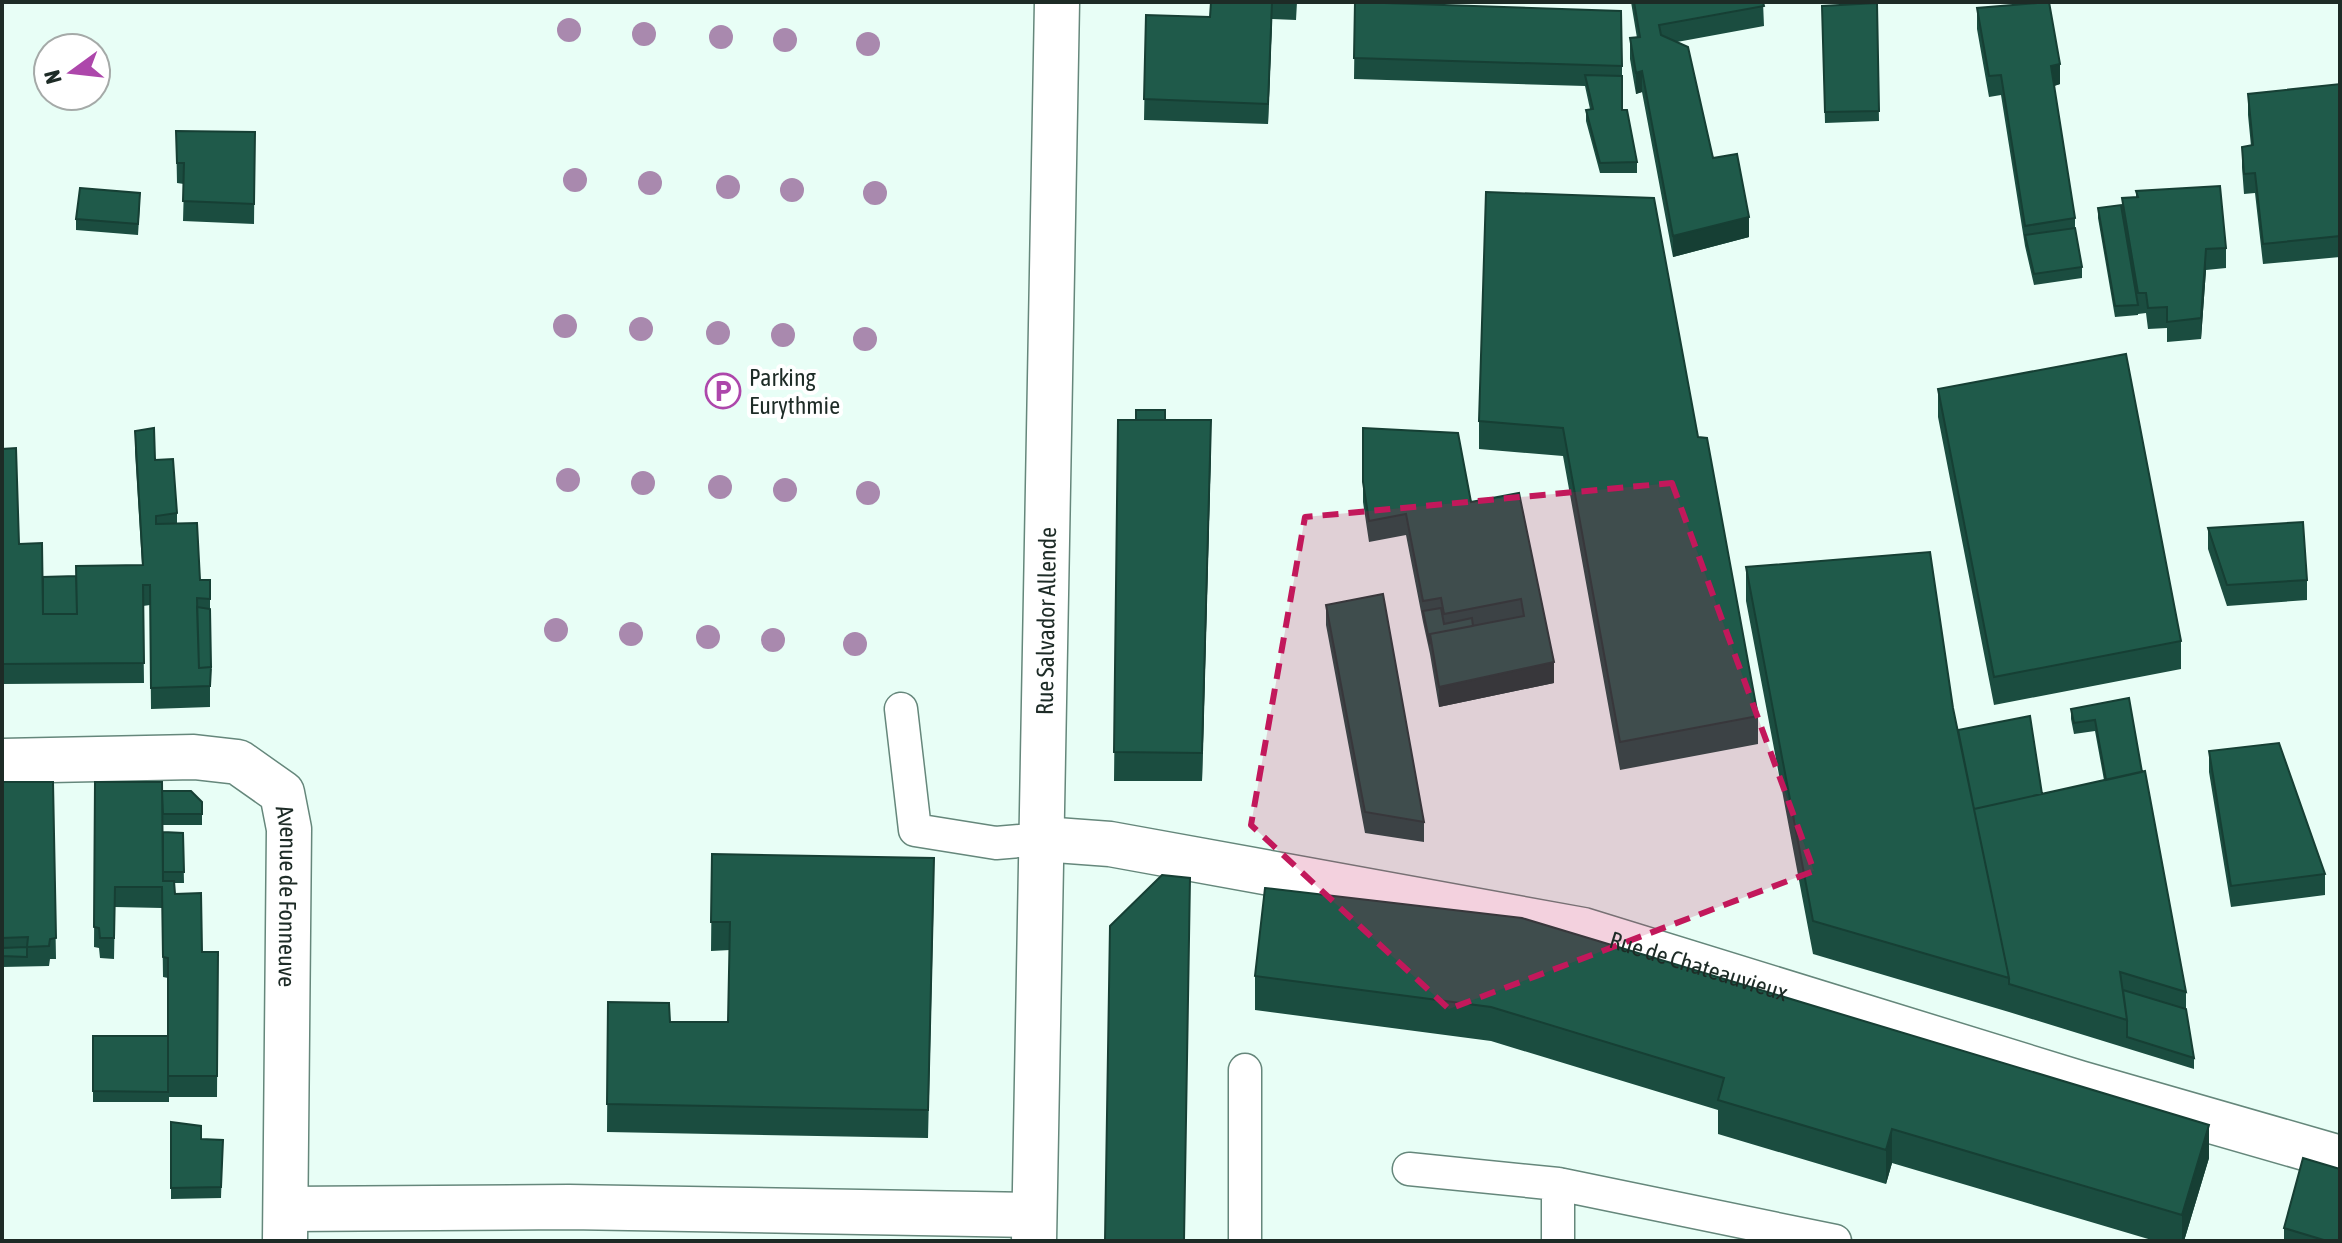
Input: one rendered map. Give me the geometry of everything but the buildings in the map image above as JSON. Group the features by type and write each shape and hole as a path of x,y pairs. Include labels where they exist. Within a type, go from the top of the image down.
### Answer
{"street":[{"name":"Rue Salvador Allende","path":"1034,1228 1057,2"},
{"name":"Avenue de Fonneuve","path":"2,761 194,757 238,762 282,793 289,829 286,1225"},
{"name":"Rue de Chateauvieux","path":"1042,839 1110,844 1583,930 2079,1083 2340,1158"},
{"path":"286,1225 1034,1228"}],"lane":[{"path":"901,709 915,830 996,843 1042,839"},
{"path":"1245,1070 1245,1241"},
{"path":"1409,1169 1558,1184 1835,1241"},
{"path":"1558,1184 1558,1241"}],"highlighted area":[{"path":"1672,483 1814,871 1449,1009 1251,825 1305,517"}],"place":[{"name":"Parking Eurythmie","path":"723,391"}]}
